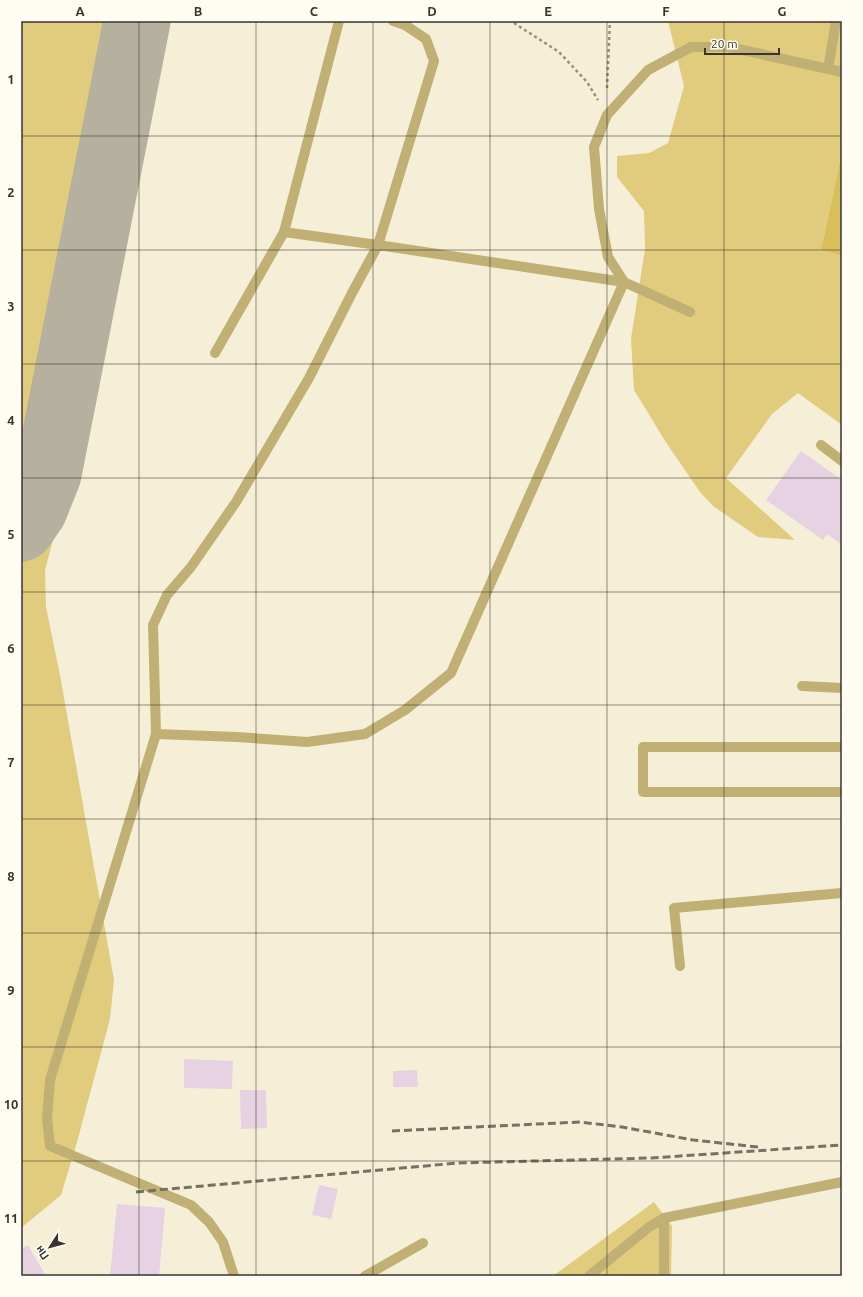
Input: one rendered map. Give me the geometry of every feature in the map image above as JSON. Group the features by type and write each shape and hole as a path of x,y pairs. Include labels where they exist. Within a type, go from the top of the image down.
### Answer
{"lane":[{"path":"215,353 284,232 339,21"},
{"path":"234,1276 223,1242 209,1222 191,1205 50,1146 47,1118 50,1080 156,734 153,625 167,595 191,567 240,495 309,378 378,245 434,61 426,39 405,25 393,21"},
{"path":"828,69 836,21"},
{"path":"624,282 608,257 599,209 594,147 606,115 648,70 691,47 729,47 842,72"},
{"path":"284,232 624,282 690,312"},
{"path":"156,734 237,737 307,742 365,734 405,710 451,673 624,282"},
{"path":"820,445 842,461"},
{"path":"802,686 842,688"},
{"path":"842,747 643,747 643,792 842,792"},
{"path":"680,966 674,908 842,893"},
{"path":"589,1276 650,1227 664,1218 842,1182"},
{"path":"664,1218 664,1276"},
{"path":"365,1276 423,1243"}],"path":[{"path":"606,115 610,21"},
{"path":"514,23 560,52 587,82 606,115"}],"shaded area":[{"path":"21,21 165,21 124,204 60,514 45,570 46,607 60,675 114,980 110,1019 61,1195 21,1228"},
{"path":"668,21 842,21 842,151 821,250 842,256 842,425 798,393 772,414 726,478 795,540 758,537 713,506 700,492 667,444 634,390 631,339 645,249 644,211 617,177 617,156 649,153 668,143 684,86"},
{"path":"842,151 842,256 821,250"},
{"path":"654,1202 672,1226 671,1276 553,1276"}],"building":[{"path":"801,451 842,480 842,545 827,534 823,540 766,500"},
{"path":"184,1059 233,1061 232,1089 184,1088"},
{"path":"417,1070 418,1087 393,1087 393,1071"},
{"path":"240,1090 266,1090 267,1128 241,1129"},
{"path":"319,1185 338,1189 331,1219 312,1215"},
{"path":"117,1204 165,1208 159,1276 110,1276"},
{"path":"28,1245 46,1276 21,1276 21,1249"}],"taxiway":[{"path":"21,528 34,509 48,474 137,21"}],"railway":[{"path":"392,1131 580,1122 622,1127 693,1140 758,1147"},
{"path":"136,1192 458,1163 651,1158 842,1145"}]}
